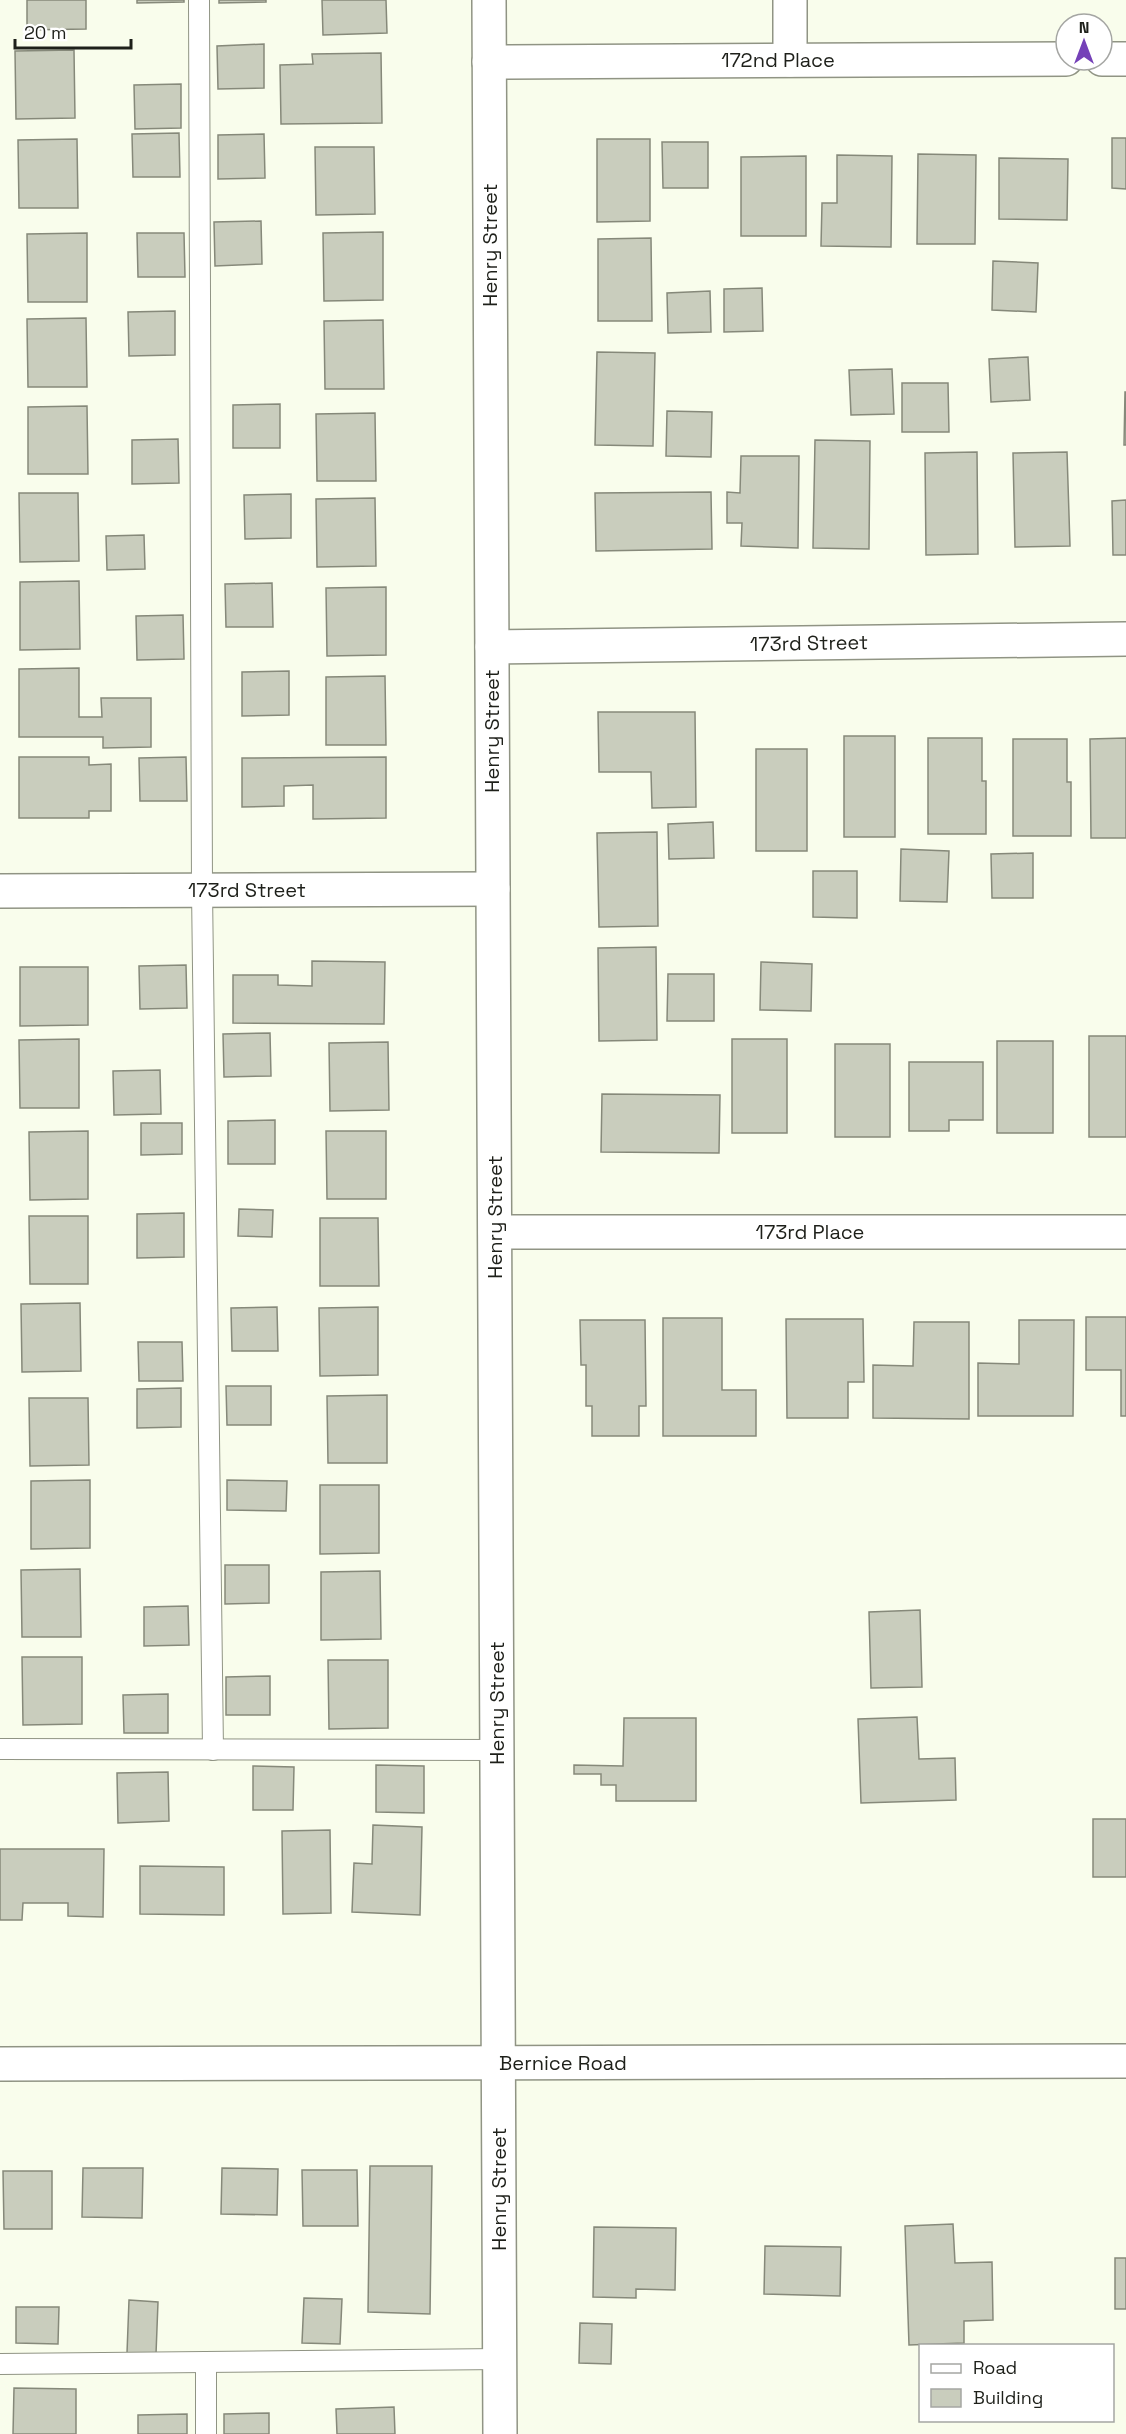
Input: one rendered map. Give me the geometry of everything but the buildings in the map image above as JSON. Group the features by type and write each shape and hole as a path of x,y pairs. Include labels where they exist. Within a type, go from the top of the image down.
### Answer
{"street":[{"name":"Henry Street","path":"489,0 500,2434"},
{"path":"790,0 790,60"},
{"name":"172nd Place","path":"489,62 1054,59"},
{"name":"173rd Street","path":"492,647 1126,639"},
{"name":"173rd Street","path":"0,891 493,889"},
{"name":"173rd Place","path":"495,1232 1126,1232"},
{"name":"Bernice Road","path":"0,2064 1126,2061"}],"lane":[{"path":"199,0 202,890 213,1750"},
{"path":"0,1749 497,1750"},
{"path":"0,2364 500,2360"},
{"path":"206,2362 206,2434"}]}
